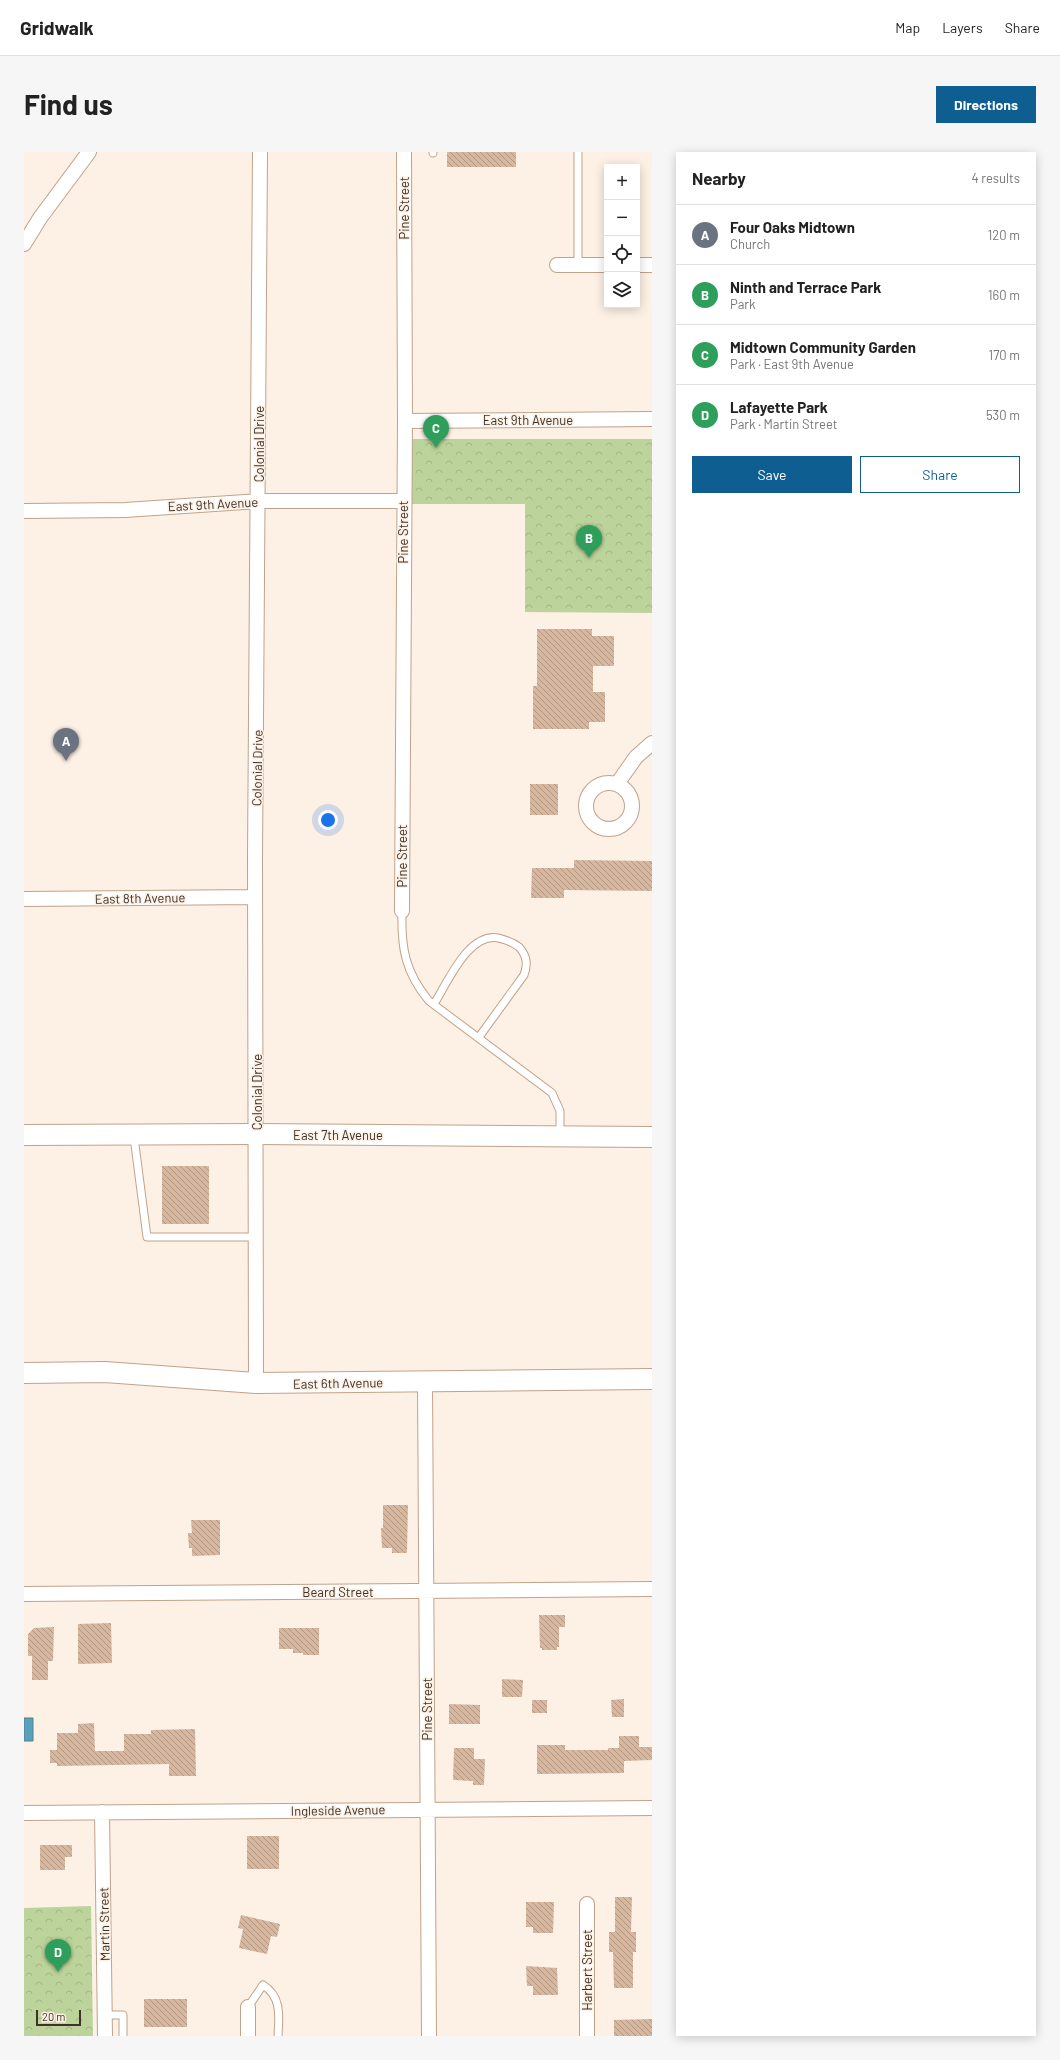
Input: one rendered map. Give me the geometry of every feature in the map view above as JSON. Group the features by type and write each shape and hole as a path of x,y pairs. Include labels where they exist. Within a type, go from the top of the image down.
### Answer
{"street":[{"path":"24,244 40,218 89,152"},
{"name":"Colonial Drive","path":"256,1383 256,897 260,152"},
{"name":"Pine Street","path":"402,911 403,501 405,421 404,152"},
{"path":"557,265 604,265"},
{"path":"640,265 652,265"},
{"name":"East 9th Avenue","path":"405,421 652,419"},
{"name":"East 9th Avenue","path":"24,511 124,510 259,501 403,501"},
{"path":"617,784 636,757 652,743"},
{"name":"East 8th Avenue","path":"24,899 256,897"},
{"name":"East 7th Avenue","path":"24,1135 257,1134 652,1137"},
{"name":"East 6th Avenue","path":"24,1373 105,1372 256,1383 652,1379"},
{"name":"Pine Street","path":"425,1382 429,2036"},
{"name":"Beard Street","path":"24,1594 652,1589"},
{"name":"Ingleside Avenue","path":"24,1813 652,1808"},
{"name":"Martin Street","path":"102,1812 105,2036"},
{"name":"Harbert Street","path":"586,1904 587,2036"},
{"path":"248,2007 248,2036"}],"lane":[{"path":"578,152 578,265"},
{"path":"402,911 402,936 405,961 416,986 434,1004 552,1093 560,1111 560,1136"},
{"path":"434,1004 472,945 483,939 497,937 515,943 525,953 528,966 524,975 479,1037"},
{"path":"134,1134 147,1236 256,1237"},
{"path":"248,2007 263,1985 270,1989 277,2001 279,2014 278,2036"},
{"path":"105,2015 123,2015 123,2036"}],"green space":[{"path":"411,439 652,439 652,613 525,612 525,504 411,504"},
{"path":"91,1906 93,2036 24,2036 24,1908"}],"water":[{"path":"24,1718 33,1718 33,1741 24,1741"}],"building":[{"path":"447,152 516,152 516,167 447,167"},
{"path":"537,629 592,629 592,636 614,636 614,666 593,666 593,692 605,692 605,722 589,722 589,729 533,729 533,686 537,686"},
{"path":"530,784 558,784 558,815 530,815"},
{"path":"574,860 652,861 652,891 564,890 564,898 531,898 532,868 574,868"},
{"path":"162,1166 209,1166 209,1224 162,1224"},
{"path":"383,1505 408,1505 407,1553 392,1553 392,1548 382,1548 381,1528 383,1528"},
{"path":"191,1520 220,1520 220,1555 192,1556 192,1548 189,1548 188,1533 192,1533"},
{"path":"539,1615 565,1615 565,1627 559,1627 559,1647 557,1647 557,1650 542,1650 542,1648 540,1648"},
{"path":"111,1623 112,1663 78,1664 78,1624"},
{"path":"54,1627 53,1661 48,1661 48,1680 32,1680 32,1656 28,1656 28,1634 34,1628"},
{"path":"279,1628 319,1628 319,1655 303,1655 303,1653 293,1653 293,1649 279,1649"},
{"path":"502,1679 523,1680 522,1697 502,1697"},
{"path":"624,1699 624,1717 612,1717 611,1700"},
{"path":"532,1700 547,1700 547,1713 532,1713"},
{"path":"449,1704 480,1705 480,1724 449,1724"},
{"path":"94,1723 95,1751 124,1751 124,1734 151,1734 151,1730 195,1729 196,1776 169,1776 169,1764 57,1766 57,1763 50,1763 50,1750 57,1750 57,1733 78,1733 78,1724"},
{"path":"619,1736 639,1736 639,1747 652,1747 652,1760 624,1761 624,1773 537,1774 537,1745 565,1745 565,1750 608,1750 608,1748 619,1748"},
{"path":"454,1748 474,1748 474,1759 485,1759 484,1785 473,1785 473,1781 453,1780"},
{"path":"247,1836 279,1836 279,1869 247,1869"},
{"path":"40,1845 72,1845 72,1857 65,1857 65,1870 40,1870"},
{"path":"615,1897 632,1897 631,1932 636,1932 636,1952 633,1952 633,1988 614,1988 613,1952 609,1952 609,1932 615,1932"},
{"path":"526,1902 554,1902 553,1933 533,1933 533,1927 526,1927"},
{"path":"241,1915 280,1924 277,1937 271,1936 267,1954 239,1948 243,1929 238,1928"},
{"path":"526,1966 557,1968 558,1995 533,1995 533,1986 527,1986"},
{"path":"144,1999 187,1999 187,2027 144,2027"},
{"path":"652,2019 652,2036 614,2036 614,2020"}],"place":[{"name":"Midtown Community Garden","path":"436,448"},
{"name":"Ninth and Terrace Park","path":"589,558"},
{"name":"Four Oaks Midtown","path":"66,761"},
{"name":"Lafayette Park","path":"58,1972"}]}
